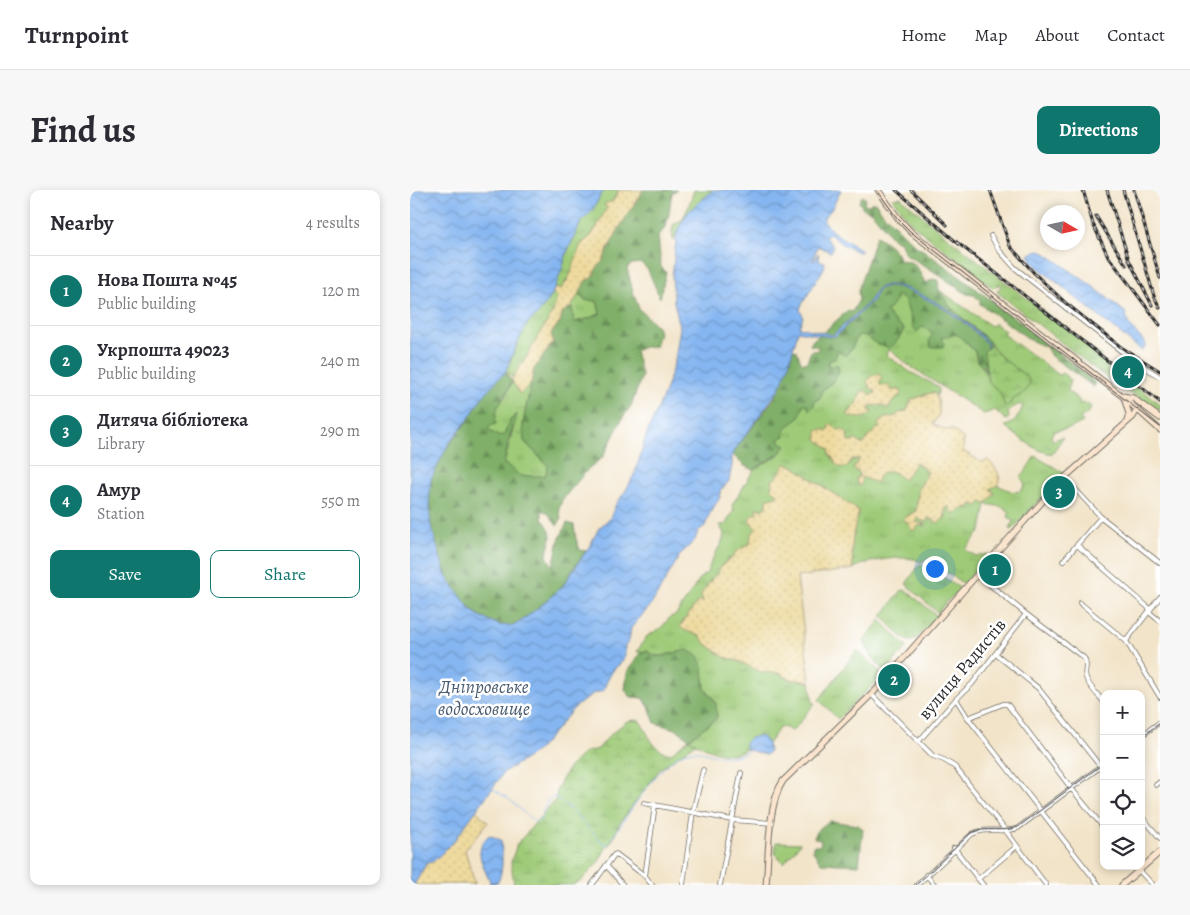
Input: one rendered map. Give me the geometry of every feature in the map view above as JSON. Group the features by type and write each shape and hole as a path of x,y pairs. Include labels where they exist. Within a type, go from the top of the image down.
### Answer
{"main road":[{"path":"878,190 902,223 920,239 1122,396 1160,430"},
{"path":"1122,396 1133,398 1160,418"},
{"path":"1122,396 1129,410 1130,419"},
{"path":"1133,398 1137,410"},
{"path":"1137,410 1150,410"},
{"path":"766,885 776,795 783,781 872,695 1065,478 1130,419 1137,410"},
{"path":"1130,419 1146,419"},
{"path":"1145,862 1160,852"},
{"path":"1122,885 1135,870"}],"street":[{"path":"990,236 999,250 1015,268 1130,358 1160,377"},
{"path":"1065,478 1101,516 1160,563"},
{"path":"1063,561 1101,516"},
{"path":"1077,545 1159,619"},
{"path":"978,575 1084,658 1087,665 1085,677 1100,697"},
{"path":"1126,641 1160,597"},
{"path":"1080,603 1126,641 1160,697"},
{"name":"вулиця Радистів","path":"919,741 956,699 972,684 1026,614"},
{"path":"996,654 1038,688 1100,763"},
{"path":"872,695 933,756 955,767 1006,831 1044,884"},
{"path":"956,699 968,718 1099,885"},
{"path":"968,718 1006,704 1071,789 1101,825"},
{"path":"1142,735 1160,722"},
{"path":"917,885 954,849 976,832 983,830 1006,831 1018,828 1100,767"},
{"path":"683,885 693,812 703,770"},
{"path":"720,885 742,773"},
{"path":"1156,785 1160,782"},
{"path":"644,803 732,820 772,823"},
{"path":"645,876 655,805"},
{"path":"1145,821 1160,838"},
{"path":"978,879 1017,846"},
{"path":"954,849 983,885"},
{"path":"592,885 614,855 618,854 645,876 652,885"},
{"path":"606,865 624,885"},
{"path":"1139,870 1153,885"},
{"path":"927,875 935,885"}],"green space":[{"path":"606,190 619,190 590,237 582,243 572,272 560,290 554,287 567,252 581,222 592,211 602,193"},
{"path":"643,190 677,190 672,193 667,222 662,232 658,235 661,267 666,272 660,298 648,270 641,263 632,264 627,268 639,309 657,326 659,333 655,347 644,347 635,351 642,376 631,406 623,417 603,457 589,468 562,500 559,509 561,519 557,526 548,513 542,510 542,518 551,534 547,557 553,566 559,540 567,523 574,525 580,550 586,551 563,585 540,608 513,625 497,624 472,610 449,579 440,560 429,519 428,499 433,472 441,456 468,420 481,398 505,373 512,381 496,412 496,424 490,426 488,430 498,436 504,435 511,419 517,414 504,464 520,476 545,476 548,466 524,441 523,423 534,369 553,342 551,333 560,322 562,313 572,306 574,322 600,314 597,301 585,300 578,294 586,280 593,278 595,270 603,261 617,232"},
{"path":"694,190 713,190 688,212 673,241 673,225 681,221 689,206"},
{"path":"862,196 866,199 864,202 866,205 875,202 882,212 916,246 1013,316 1094,381 1094,387 1051,356 1046,347 1032,341 980,304 980,301 974,295 967,294 905,254 901,243 892,238 870,211 863,208 859,202"},
{"path":"900,197 950,239 1160,404 1160,411 1112,382 997,292 1001,286 1000,284 993,288 917,228 910,222 892,198"},
{"path":"876,236 893,249 899,260 911,262 917,267 926,283 933,279 938,280 939,290 950,307 988,340 991,346 984,351 986,373 983,366 979,363 975,351 958,335 941,337 944,343 943,347 931,347 929,340 933,333 922,327 917,332 913,328 905,300 897,295 894,303 886,312 894,322 904,329 898,340 889,349 877,344 866,336 860,335 857,336 852,348 845,356 838,350 835,359 830,360 827,365 834,367 836,364 839,366 835,378 821,391 822,395 814,402 814,407 809,410 807,404 803,405 797,420 787,427 785,436 779,439 780,442 786,445 781,452 754,470 743,465 732,454 775,397 793,350 797,351 801,362 807,362 811,351 816,351 819,347 810,345 813,340 848,310 852,312 859,300 858,290"},
{"path":"939,290 991,326 994,323 1005,331 1003,334 1059,375 1062,373 1070,379 1068,391 1079,400 1079,404 1085,403 1091,407 1089,412 1080,418 1083,422 1071,428 1054,431 1051,436 1053,441 1063,437 1053,453 1035,448 1005,426 1017,418 1023,405 1012,408 1008,413 1009,418 1006,420 995,410 984,414 907,364 889,349 886,355 910,372 935,385 939,389 937,395 930,393 911,400 907,411 899,413 864,444 854,441 848,442 842,429 829,429 817,439 830,450 829,454 840,467 849,464 852,459 861,459 853,469 859,472 858,477 861,479 861,476 878,478 883,472 894,472 916,462 928,472 919,488 916,511 908,515 903,521 924,526 916,522 917,518 925,522 930,517 930,520 944,519 946,515 945,509 948,507 969,508 971,505 981,502 986,503 995,493 990,489 997,485 1013,492 1021,491 1025,484 1021,478 1035,456 1064,473 1012,530 1010,529 1013,521 1008,517 1010,512 1003,507 986,504 981,531 965,550 976,556 988,554 964,584 927,559 920,562 907,558 887,559 866,563 853,569 853,540 859,511 791,465 785,465 771,489 779,495 767,499 767,506 758,513 753,524 756,529 751,535 750,544 746,545 721,566 718,575 711,579 704,590 704,603 698,601 680,626 684,630 700,636 705,643 718,653 756,668 761,672 780,673 787,678 810,682 813,703 815,704 791,732 787,728 780,727 768,744 764,738 745,743 746,749 732,754 717,752 689,739 717,717 712,697 705,689 704,677 673,652 660,656 647,651 637,652 646,637 662,627 670,617 676,615 701,577 707,573 723,540 724,533 719,525 725,525 734,510 732,505 754,470 777,456 784,448 779,439 786,427 793,422 803,405 807,403 808,407 820,398 821,391 831,384 838,372 834,367 827,365 838,349 845,356 852,348 857,336 862,334 879,344 892,341 899,336 904,329 894,322 886,312 894,303 897,294 905,299 912,314 933,333 932,336 958,335 975,352 976,358 986,373 988,381 1000,392 1004,402 1010,404 1027,387 1029,382 1027,377 1002,358 988,340 950,307","holes":["879,382 888,389 899,390 902,393 885,407 882,405 870,406 869,411 873,411 847,414 858,402 876,393 869,386"]},
{"path":"552,292 557,297 553,312 513,377 505,373 526,326 544,306"},
{"path":"578,294 585,300 597,301 600,314 574,322 572,306"},
{"path":"991,346 1002,358 1027,377 1030,382 1026,391 1012,400 1007,407 1005,407 1000,392 988,381 984,351"},
{"path":"512,381 520,394 531,383 523,423 524,441 548,466 545,476 520,476 504,464 517,415 511,419 504,435 498,436 488,430 495,418 500,401 506,396"},
{"path":"920,564 925,565 961,589 946,602 938,613 906,584"},
{"path":"902,590 907,591 937,616 920,635 910,641 899,634 882,616"},
{"path":"880,620 907,647 885,671 871,656 864,641"},
{"path":"687,650 698,656 703,668 705,689 716,703 717,718 689,739 678,730 655,723 649,707 643,698 631,697 625,690 627,673 640,653 647,651 657,656"},
{"path":"857,650 883,675 838,719 819,700"},
{"path":"639,720 654,745 670,754 689,739 696,743 660,769 620,823 612,841 598,863 582,880 573,885 514,885 511,862 517,844 556,799 557,789 569,767 583,753 598,749 611,734 627,721"},
{"path":"830,821 858,825 863,829 859,865 821,863 813,851 813,846 820,846 821,840 814,838 816,833"},
{"path":"776,842 800,844 784,863 775,854"}],"sand":[{"path":"619,190 643,190 617,232 603,261 595,270 593,278 586,280 572,306 562,313 560,322 551,333 553,342 534,369 531,383 520,394 512,381 513,377 553,312 557,297 552,292 554,287 560,290 564,286 570,276 581,245 591,236 607,208 604,204 613,201"},
{"path":"876,374 882,378 879,382 881,386 890,385 890,390 900,390 902,393 893,401 888,409 882,405 870,406 869,411 873,411 868,416 857,418 847,415 858,402 860,393 864,390 871,395 876,393 867,382 870,377"},
{"path":"934,393 939,405 939,414 934,425 946,430 952,429 964,439 963,451 981,462 988,460 999,474 999,482 990,489 995,493 986,504 981,502 976,507 975,504 971,505 969,508 966,507 955,514 948,507 945,509 943,519 940,521 935,523 935,520 930,520 930,517 925,522 917,518 916,522 925,525 911,530 909,523 903,521 904,518 916,511 919,488 928,472 916,462 904,480 894,472 883,472 878,478 877,483 861,477 862,484 858,486 856,478 860,476 859,472 853,469 860,459 852,459 847,467 838,466 829,454 830,450 817,439 817,431 823,429 827,431 829,425 832,424 838,430 842,429 847,433 848,442 855,439 864,444 869,435 875,432 875,429 880,428 878,423 885,418 907,411 911,400"},
{"path":"785,464 791,465 859,511 853,540 853,569 797,577 810,682 791,679 780,673 761,672 738,661 724,657 705,643 700,636 684,630 680,626 699,600 703,602 701,594 714,576 718,574 722,566 734,557 735,552 750,544 751,535 756,529 749,520 752,515 758,513 756,507 762,510 767,506 767,499 779,495 771,489 773,479 776,478"},
{"path":"475,810 488,822 465,850 475,884 414,885 426,864 434,861 454,841"}],"water":[{"name":"Дніпровське водосховище","path":"410,190 606,190 602,193 592,211 581,222 567,252 551,297 527,324 505,373 481,399 468,420 449,443 431,479 429,507 431,526 446,576 471,610 499,625 512,626 520,622 562,587 589,547 599,528 610,518 616,504 635,473 647,433 665,392 675,360 680,327 674,302 672,277 677,231 688,212 713,190 841,190 831,210 824,217 824,222 833,232 861,250 861,252 842,244 830,234 825,237 833,246 831,252 817,246 813,261 818,253 819,261 825,262 824,268 801,306 802,318 799,327 833,335 867,304 878,288 891,285 917,292 945,307 981,335 988,344 987,349 987,344 979,336 943,308 902,288 893,286 879,289 872,301 836,336 829,337 798,331 788,368 779,389 732,454 729,481 720,491 720,497 709,515 705,526 698,531 695,540 680,555 651,605 631,628 629,641 625,646 625,655 621,663 614,669 603,691 594,693 574,708 543,745 533,754 504,772 454,841 434,861 426,864 414,885 410,885"},
{"path":"1041,250 1125,312 1129,325 1146,344 1142,351 1035,265 1029,255"},
{"path":"756,736 761,736 768,744 769,752 766,755 746,749 745,743"},
{"path":"489,835 501,840 502,856 502,867 498,882 490,884 480,853 482,844"}],"waterway":[{"path":"534,822 540,820 548,800 554,797 567,806 606,846 657,775 681,754 694,751 711,755 730,756 740,755 748,751"},
{"path":"493,789 509,799 532,820"}],"tram line":[{"path":"877,190 897,218 911,232 1160,427"},
{"path":"1144,735 1160,723"},
{"path":"916,885 971,833 1018,827 1100,766"}],"railway":[{"path":"896,190 954,240 1160,402"},
{"path":"911,190 947,225"},
{"path":"990,190 1010,246 1034,273 1067,304 1121,347 1160,371"},
{"path":"1083,190 1093,224 1108,256 1160,325"},
{"path":"1107,190 1129,260 1152,305"},
{"path":"1123,190 1154,296 1160,308"},
{"path":"1134,190 1160,278"},
{"path":"1096,216 1126,265"}],"place":[{"name":"Амур","path":"1128,372"},
{"name":"Дитяча бібліотека","path":"1059,492"},
{"name":"Нова Пошта №45","path":"995,570"},
{"name":"Укрпошта 49023","path":"894,680"}]}
